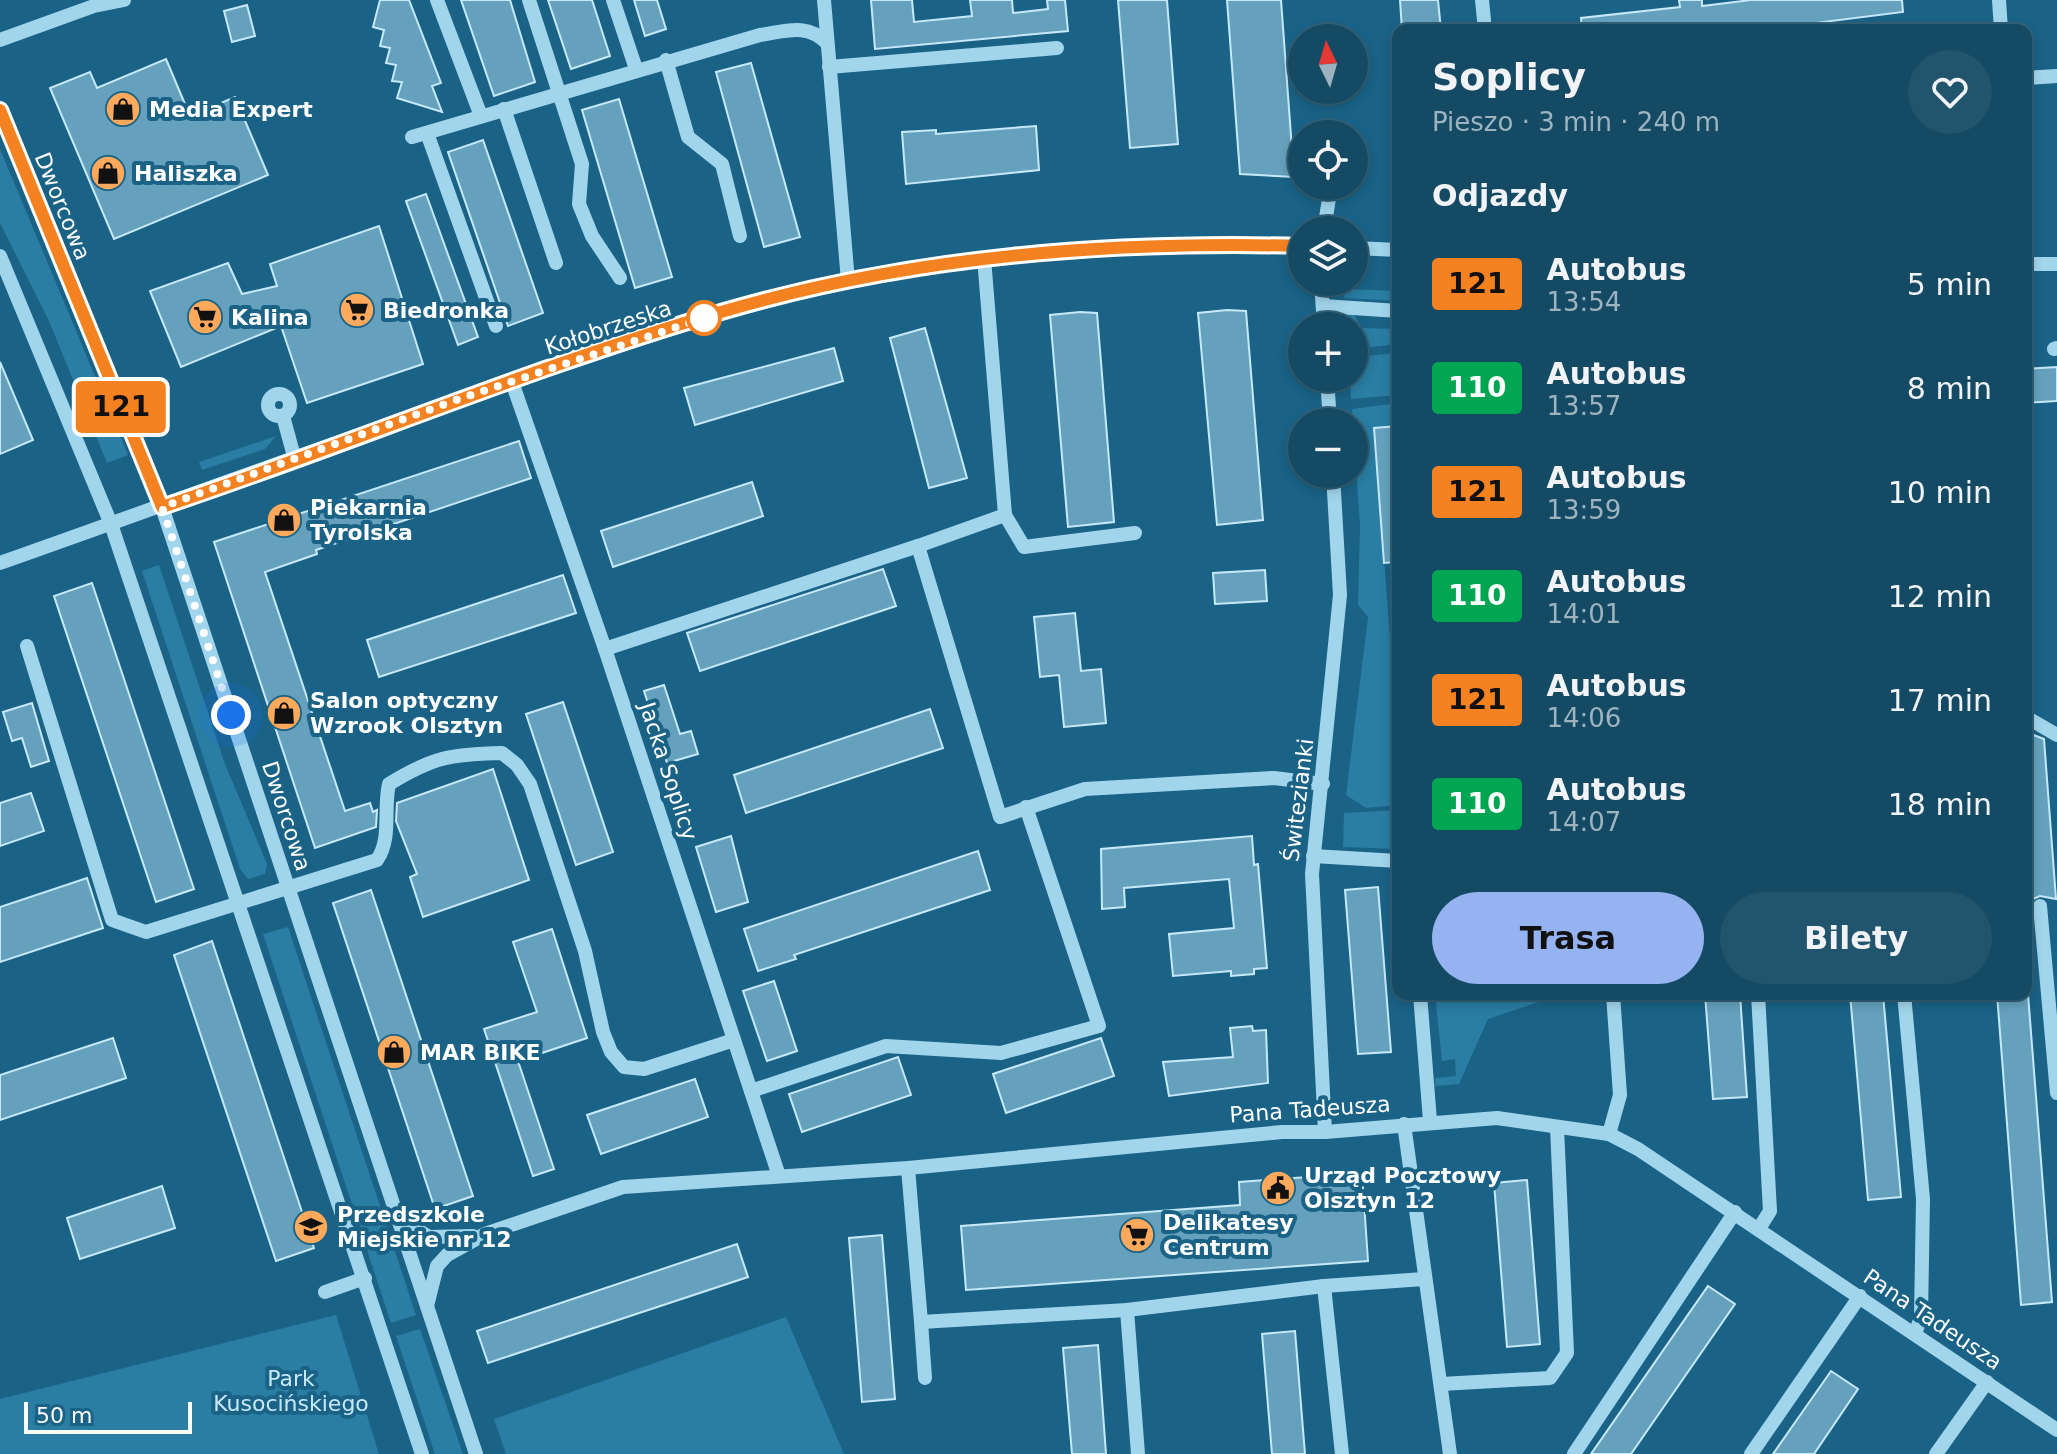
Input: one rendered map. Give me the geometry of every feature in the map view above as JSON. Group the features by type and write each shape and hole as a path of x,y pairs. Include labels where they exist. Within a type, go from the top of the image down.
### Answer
{"street":[{"path":"0,40 94,6 124,0"},
{"path":"437,0 481,116"},
{"path":"529,0 582,164 579,204 592,236 620,278"},
{"path":"613,0 636,69"},
{"path":"824,0 848,281"},
{"path":"1482,0 1484,24"},
{"path":"1999,0 2001,24"},
{"path":"412,137 666,60 802,28 816,32 827,43"},
{"path":"829,67 1057,48"},
{"path":"666,60 688,137 722,164 740,236"},
{"path":"2032,78 2057,76"},
{"path":"504,109 556,263"},
{"name":"Dworcowa","path":"0,110 162,507 476,1454"},
{"path":"427,133 496,326"},
{"name":"Kołobrzeska","path":"0,563 512,382 728,310 848,281 984,258 1129,245 1288,246"},
{"path":"1368,249 1392,250"},
{"path":"0,256 111,524 422,1454"},
{"path":"984,258 1005,515 1024,547 1135,533"},
{"path":"2032,264 2057,264"},
{"path":"1322,296 1323,312"},
{"path":"1323,306 1392,311"},
{"name":"Jacka Soplicy","path":"512,382 605,649 779,1176"},
{"path":"283,416 295,460"},
{"name":"Świtezianki","path":"1325,1132 1313,856 1323,784 1340,595 1334,488"},
{"path":"605,649 1005,515"},
{"path":"918,546 1000,817 1085,789 1274,778 1323,784"},
{"path":"27,646 112,920 146,932 377,860 386,846 384,806 389,784 424,762 458,754 502,753 517,765 530,784 585,951 611,1052 624,1067 644,1069 734,1040"},
{"path":"2032,720 2057,735"},
{"path":"751,1091 886,1046 1001,1053 1099,1026 1026,807"},
{"path":"1313,856 1392,861"},
{"path":"2040,906 2057,1093"},
{"path":"1420,1000 1430,1121"},
{"path":"1609,1134 1620,1095 1613,1000"},
{"path":"1758,1000 1770,1211 1760,1227"},
{"path":"1905,1000 1923,1199 1921,1317 1915,1334"},
{"name":"Pana Tadeusza","path":"398,1218 429,1237 457,1239 485,1234 623,1187 908,1168 1282,1132 1325,1132 1430,1121 1497,1118 1609,1134 1760,1227 2057,1430"},
{"path":"1404,1124 1450,1454"},
{"path":"1441,1384 1550,1378 1567,1353 1557,1127"},
{"path":"908,1168 925,1378"},
{"path":"1574,1454 1735,1212"},
{"name":"Pana Tadeusza","path":"427,1306 437,1266 447,1255 485,1234"},
{"path":"325,1292 365,1278"},
{"path":"921,1322 1127,1310 1324,1286 1424,1279"},
{"path":"1324,1286 1342,1454"},
{"path":"1751,1454 1860,1296"},
{"path":"1127,1310 1138,1454"},
{"path":"1936,1454 1987,1382"}],"green space":[{"path":"0,149 128,455 107,463 49,321 0,223"},
{"path":"1368,290 1392,291 1392,301 1344,298 1368,296"},
{"path":"1368,328 1392,329 1392,345 1368,347"},
{"path":"1392,354 1392,396 1351,399 1351,392 1368,392 1368,356"},
{"path":"1392,404 1392,426 1374,428 1392,664 1392,806 1366,808 1346,795 1368,617 1358,605 1360,526 1357,488 1368,488 1368,408 1360,408"},
{"path":"276,436 265,449 202,470 199,462"},
{"path":"159,565 225,764 267,864 265,874 248,879 240,869 142,571"},
{"path":"1392,810 1392,849 1343,847 1344,813"},
{"path":"288,927 416,1315 391,1323 263,934"},
{"path":"1436,1000 1545,1000 1488,1019 1459,1084 1435,1086 1435,1078 1456,1076 1455,1059 1442,1061"},
{"name":"Park Kusocińskiego","path":"336,1315 379,1454 0,1454 0,1399"},
{"path":"786,1317 844,1454 506,1454 494,1419"},
{"path":"420,1329 463,1454 435,1454 396,1336"}],"building":[{"path":"380,0 409,0 441,83 432,86 442,112 397,98 402,82 392,81 396,65 386,63 390,48 380,46 384,30 373,27"},
{"path":"461,0 510,0 535,82 494,96"},
{"path":"548,0 592,0 610,56 571,69"},
{"path":"634,0 657,0 666,29 645,36"},
{"path":"871,0 912,0 914,22 972,16 970,0 1012,0 1013,13 1048,9 1047,0 1065,0 1068,31 875,49"},
{"path":"1118,0 1167,0 1178,144 1130,148"},
{"path":"1227,0 1281,0 1290,120 1288,177 1240,174"},
{"path":"1400,0 1438,0 1440,24 1402,24"},
{"path":"1679,0 1702,0 1702,6 1751,0 1902,0 1903,12 1808,24 1582,24 1581,18 1680,7"},
{"path":"247,5 255,36 232,42 224,11"},
{"path":"166,59 190,116 235,97 268,175 114,239 50,88 90,72 97,88"},
{"path":"751,63 800,237 764,247 716,72"},
{"path":"619,99 672,277 635,288 582,110"},
{"path":"1036,126 1039,170 906,184 902,132 936,130 936,134"},
{"path":"483,140 543,313 508,326 448,152"},
{"path":"426,194 478,337 458,345 406,201"},
{"path":"379,226 423,364 307,403 281,326 181,367 150,291 228,263 242,294 277,286 270,264"},
{"path":"1246,311 1263,520 1217,525 1198,313"},
{"path":"1097,313 1114,522 1068,527 1050,315"},
{"path":"925,328 967,478 929,488 890,338"},
{"path":"834,348 843,381 695,425 684,388"},
{"path":"0,362 33,440 0,454"},
{"path":"2057,367 2057,401 2032,403 2032,369"},
{"path":"1392,426 1392,562 1384,563 1374,428"},
{"path":"519,441 531,478 316,550 317,554 265,572 345,811 370,803 373,812 377,810 376,827 315,848 214,542"},
{"path":"752,482 763,516 613,567 601,531"},
{"path":"883,569 896,606 700,671 687,633"},
{"path":"1265,570 1267,601 1215,604 1213,573"},
{"path":"563,575 576,613 379,677 367,640"},
{"path":"92,583 194,889 156,902 54,596"},
{"path":"1075,613 1081,671 1101,669 1106,723 1064,727 1059,675 1040,677 1034,617"},
{"path":"664,685 680,734 691,731 698,754 667,763 644,691"},
{"path":"563,702 613,852 576,865 526,714"},
{"path":"32,703 49,761 31,767 22,738 12,741 3,712"},
{"path":"930,709 943,748 746,813 734,775"},
{"path":"2032,734 2044,739 2056,899 2040,896 2033,899"},
{"path":"493,769 529,880 423,917 410,877 417,874 396,821 397,803"},
{"path":"31,793 44,831 0,846 0,803"},
{"path":"731,836 748,902 716,912 696,847"},
{"path":"1252,836 1254,865 1258,864 1267,968 1254,969 1254,974 1231,976 1231,971 1173,976 1169,934 1234,928 1229,879 1124,888 1125,907 1102,909 1101,849"},
{"path":"978,851 990,890 794,955 796,959 758,971 744,929"},
{"path":"87,878 103,928 0,962 0,907"},
{"path":"1378,887 1391,1052 1358,1054 1345,890"},
{"path":"371,890 473,1196 435,1209 333,903"},
{"path":"552,929 587,1038 518,1061 554,1169 533,1176 484,1029 537,1012 513,942"},
{"path":"212,941 314,1248 276,1261 174,955"},
{"path":"774,981 797,1051 767,1061 743,991"},
{"path":"1705,1000 1740,1000 1747,1097 1713,1099"},
{"path":"1851,1000 1884,1000 1901,1197 1868,1200"},
{"path":"1997,1000 2028,1000 2052,1302 2021,1305"},
{"path":"1252,1026 1253,1031 1266,1030 1268,1083 1169,1096 1163,1062 1233,1057 1230,1028"},
{"path":"113,1038 126,1078 0,1120 0,1075"},
{"path":"1101,1038 1114,1076 1006,1113 993,1074"},
{"path":"898,1057 911,1095 802,1132 789,1094"},
{"path":"695,1079 708,1117 601,1154 587,1115"},
{"path":"1362,1173 1368,1261 966,1290 961,1226 1240,1205 1239,1182"},
{"path":"1527,1180 1540,1344 1507,1347 1494,1183"},
{"path":"162,1186 175,1228 80,1259 67,1218"},
{"path":"882,1235 895,1399 862,1402 849,1238"},
{"path":"737,1244 748,1277 488,1363 477,1331"},
{"path":"1708,1286 1735,1304 1631,1454 1591,1454"},
{"path":"1295,1331 1305,1454 1272,1454 1262,1334"},
{"path":"1098,1345 1106,1454 1072,1454 1063,1348"},
{"path":"1831,1371 1858,1389 1814,1454 1773,1454"}],"bus line":[{"name":"121","path":"0,110 162,507 459,399 728,310 848,281 1021,253 1129,245 1288,246"}],"place":[{"name":"Media Expert","path":"123,109"},
{"name":"Haliszka","path":"108,173"},
{"name":"Biedronka","path":"357,310"},
{"name":"Kalina","path":"205,317"},
{"name":"Piekarnia Tyrolska","path":"284,520"},
{"name":"Salon optyczny Wzrook Olsztyn","path":"284,713"},
{"name":"MAR BIKE","path":"394,1052"},
{"name":"Urząd Pocztowy Olsztyn 12","path":"1278,1188"},
{"name":"Przedszkole Miejskie nr 12","path":"311,1227"},
{"name":"Delikatesy Centrum","path":"1137,1235"}],"route":[{"path":"231,715 162,507 459,399 704,318"}]}
